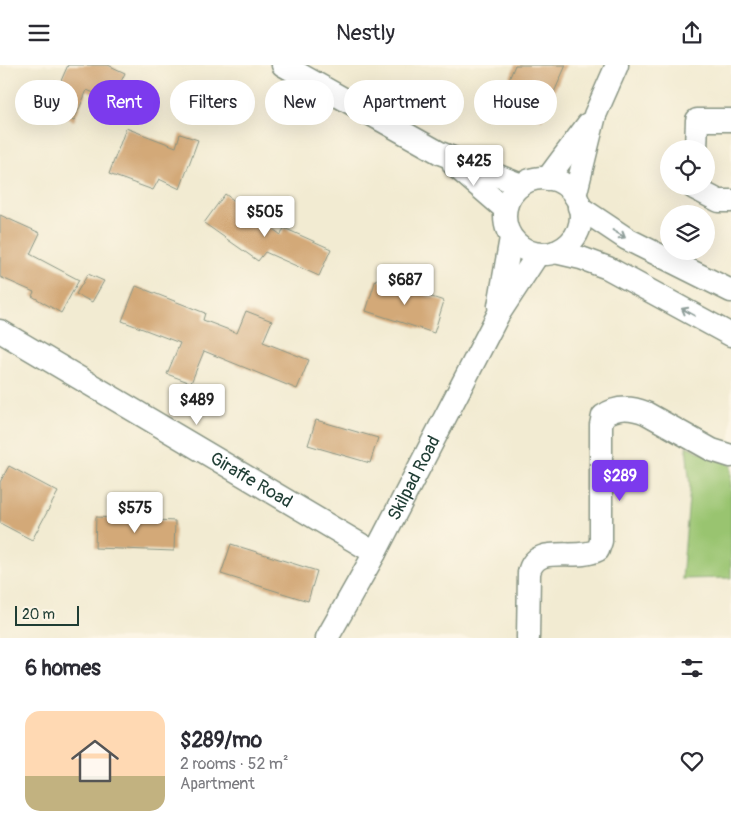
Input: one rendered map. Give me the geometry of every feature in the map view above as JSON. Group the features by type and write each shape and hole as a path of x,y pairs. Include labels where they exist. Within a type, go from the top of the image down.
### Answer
{"street":[{"path":"283,65 440,153 520,185"},
{"path":"546,253 565,247 573,239 578,229 580,218 577,201 595,115 617,65"},
{"path":"547,179 595,115"},
{"path":"696,140 697,120 731,120"},
{"path":"440,153 505,209"},
{"path":"731,291 627,239 577,201 568,188 558,182 547,179 529,181 520,185 508,200 505,209 507,229 511,238 523,248 581,257 608,268 731,335"},
{"path":"707,195 719,201 731,201"},
{"name":"Skilpad Road","path":"498,315 511,238"},
{"name":"Skilpad Road","path":"327,638 375,553 498,315 546,253"},
{"name":"Giraffe Road","path":"0,331 375,553"},
{"path":"528,638 530,565 537,557 590,554 598,550 601,541 601,425 603,416 611,410 634,408 712,450 731,456"}],"green space":[{"path":"686,446 731,465 731,578 682,579 690,487"}],"building":[{"path":"68,65 108,65 125,73 122,80 88,80 88,90 78,111 78,80 61,80"},
{"path":"515,65 566,65 557,86 557,80 509,80"},
{"path":"126,128 176,147 180,134 198,140 180,189 159,179 153,190 109,174"},
{"path":"225,194 281,235 284,228 331,249 319,276 265,252 258,261 204,223"},
{"path":"0,215 40,233 30,254 79,280 61,313 32,296 34,292 0,277"},
{"path":"88,274 104,281 92,302 76,294"},
{"path":"376,279 444,301 434,333 366,311"},
{"path":"136,286 205,313 203,320 237,333 246,311 272,321 263,342 309,360 297,389 204,351 191,383 167,374 180,343 122,321"},
{"path":"316,420 378,438 370,463 308,445"},
{"path":"9,466 58,492 32,540 0,523 0,482"},
{"path":"96,517 175,521 174,551 95,548"},
{"path":"231,544 317,571 308,601 221,574"}]}
